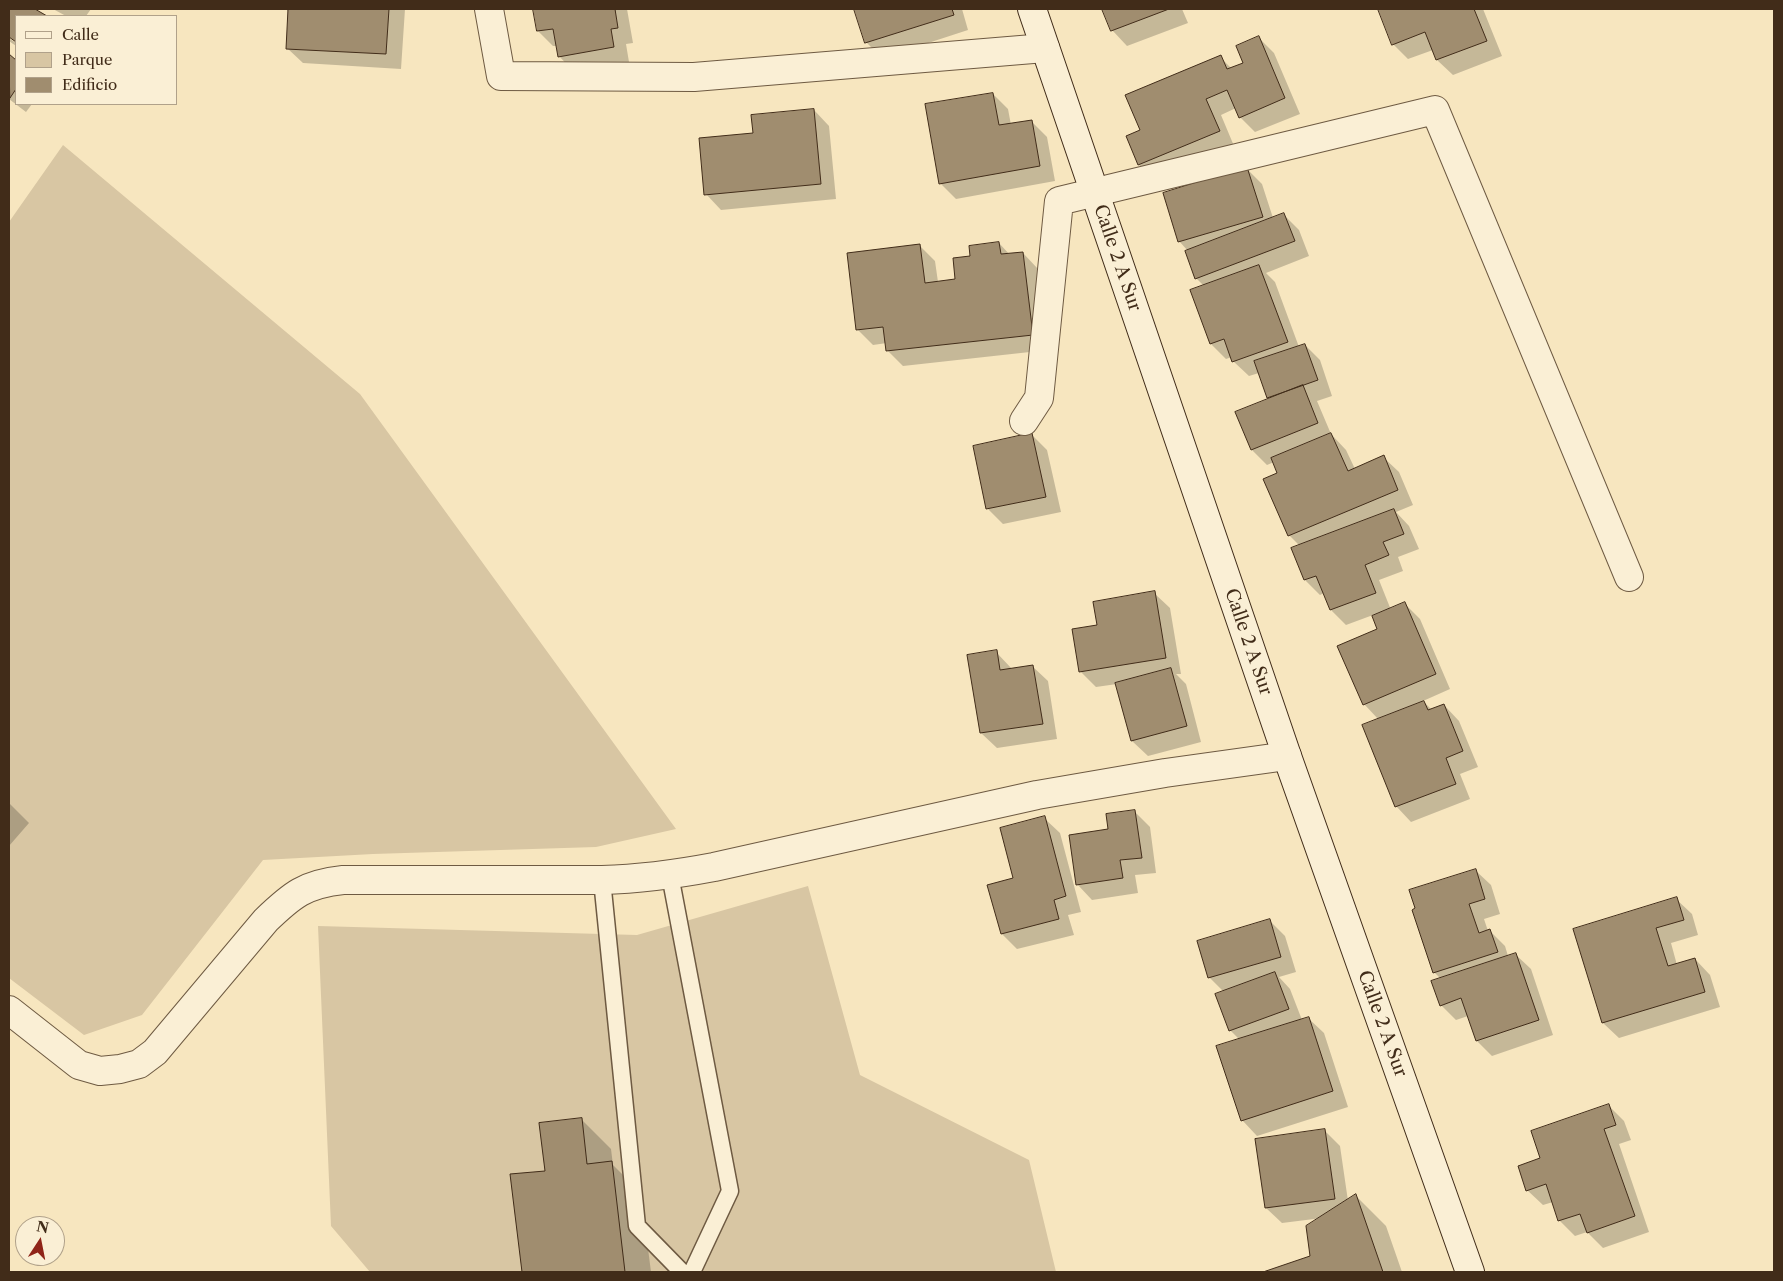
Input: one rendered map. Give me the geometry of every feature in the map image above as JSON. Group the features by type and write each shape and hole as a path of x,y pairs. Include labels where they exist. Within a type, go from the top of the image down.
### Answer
{"street":[{"path":"489,9 501,76 694,77 1045,48"},
{"name":"Calle 2 A Sur","path":"1032,9 1288,756 1470,1272"},
{"path":"1024,421 1039,398 1059,201 1435,110 1629,577"},
{"path":"9,1010 79,1065 100,1071 120,1069 140,1064 155,1052 266,920 283,903 300,891 322,882 343,880 602,880 637,879 670,875 714,867 1036,795 1165,773 1288,756"}],"lane":[{"path":"670,875 730,1191 692,1272"},
{"path":"602,880 637,1226 682,1272"}],"green space":[{"path":"63,145 360,394 676,829 596,847 373,854 263,860 142,1015 84,1035 9,978 9,222"},
{"path":"808,886 860,1075 1029,1160 1056,1272 370,1272 331,1226 318,926 637,935"}],"building":[{"path":"9,9 35,9 45,15 15,15 15,41 9,37"},
{"path":"288,9 389,9 386,54 286,49"},
{"path":"533,9 615,9 618,28 611,29 614,47 558,57 553,29 537,31"},
{"path":"854,9 952,9 954,15 865,43"},
{"path":"1102,9 1169,9 1111,31"},
{"path":"1378,9 1474,9 1487,41 1436,60 1425,32 1392,45"},
{"path":"1259,36 1285,98 1239,118 1227,90 1206,99 1220,131 1138,165 1126,136 1140,130 1125,95 1221,55 1227,69 1243,63 1236,46"},
{"path":"9,54 15,59 15,90 10,98"},
{"path":"993,93 999,125 1032,120 1040,166 939,184 925,104"},
{"path":"814,109 821,184 704,195 699,138 753,133 751,115"},
{"path":"1247,167 1263,217 1178,242 1163,193"},
{"path":"1284,213 1295,241 1195,279 1185,251"},
{"path":"999,242 1001,254 1023,252 1033,335 886,351 883,327 856,330 847,253 920,244 925,283 955,279 953,258 970,256 969,246"},
{"path":"1259,265 1288,342 1232,362 1224,339 1210,344 1190,290"},
{"path":"1305,344 1318,380 1267,398 1254,361"},
{"path":"1303,385 1318,423 1251,450 1235,412"},
{"path":"1032,433 1046,497 986,509 973,446"},
{"path":"1331,433 1348,471 1384,455 1398,490 1288,536 1263,479 1277,473 1271,458"},
{"path":"1394,509 1404,534 1383,542 1389,555 1365,565 1376,593 1330,610 1316,576 1304,580 1291,548"},
{"path":"1155,591 1166,658 1079,672 1072,629 1097,625 1093,602"},
{"path":"1405,602 1436,674 1363,705 1337,646 1377,629 1372,616"},
{"path":"997,650 1000,670 1033,665 1043,724 980,733 967,655"},
{"path":"1171,668 1187,726 1131,741 1115,683"},
{"path":"1424,701 1428,710 1444,704 1463,751 1446,758 1456,784 1395,807 1362,725"},
{"path":"1135,810 1142,858 1120,860 1123,878 1076,885 1069,835 1108,829 1106,814"},
{"path":"1045,816 1066,896 1054,900 1059,919 1001,934 987,885 1013,878 1000,828"},
{"path":"1476,869 1485,899 1469,904 1479,933 1490,929 1498,952 1433,973 1412,910 1415,908 1409,890"},
{"path":"1677,897 1684,920 1656,928 1668,966 1695,958 1705,992 1602,1023 1573,929"},
{"path":"1270,919 1281,957 1208,978 1197,941"},
{"path":"1516,953 1539,1020 1476,1041 1461,998 1440,1006 1431,981"},
{"path":"1275,972 1289,1009 1229,1031 1215,994"},
{"path":"1309,1017 1333,1091 1241,1121 1216,1046"},
{"path":"1609,1104 1616,1125 1604,1129 1635,1216 1587,1233 1580,1214 1558,1221 1546,1184 1526,1191 1518,1166 1540,1158 1531,1131"},
{"path":"582,1118 587,1164 612,1161 625,1272 522,1272 510,1174 545,1171 539,1123"},
{"path":"1325,1129 1335,1199 1265,1208 1255,1139"},
{"path":"1356,1194 1383,1272 1263,1272 1310,1256 1306,1226"}]}
